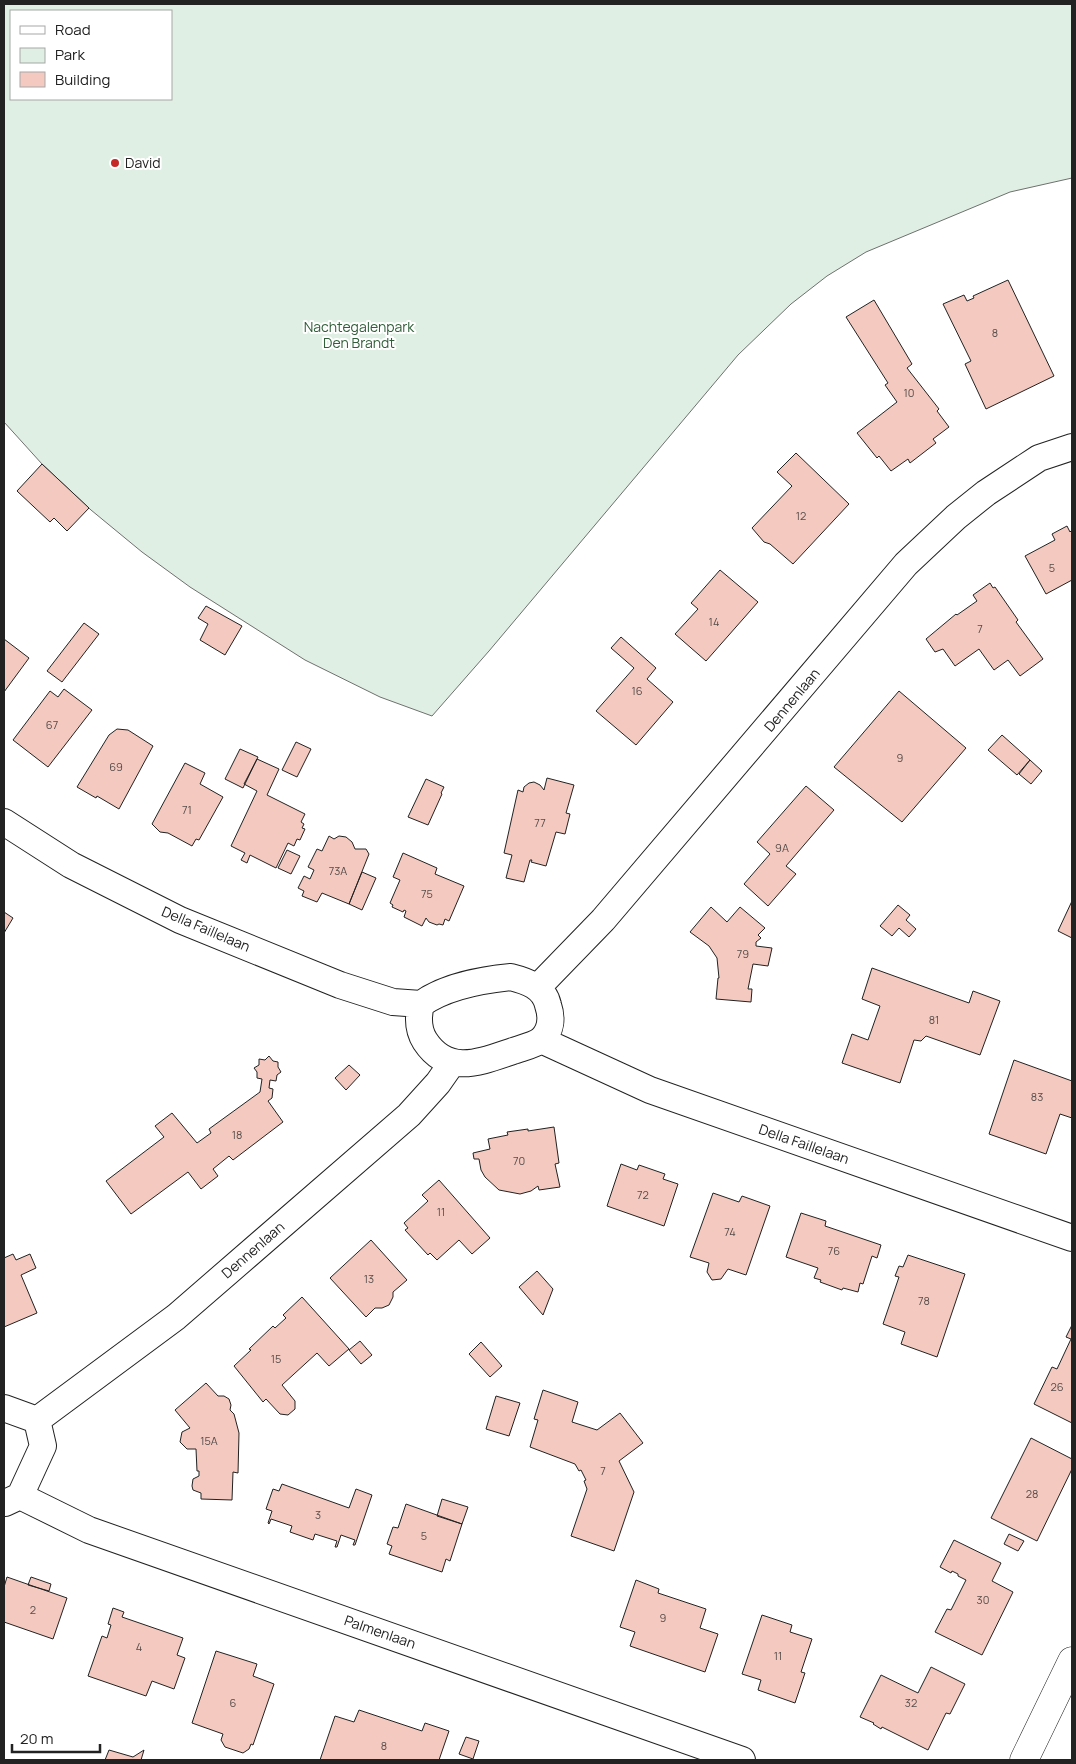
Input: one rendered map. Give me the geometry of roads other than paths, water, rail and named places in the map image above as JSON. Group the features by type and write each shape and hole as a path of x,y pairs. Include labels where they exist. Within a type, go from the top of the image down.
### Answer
{"street":[{"name":"Dennenlaan","path":"538,987 603,920 906,564 956,517 986,494 1039,458 1072,446"},
{"name":"Della Faillelaan","path":"4,822 71,865 180,920 340,985 394,1002 421,1004"},
{"path":"511,977 538,987 547,1000 551,1015 551,1023 541,1040 503,1054 470,1063 452,1063 439,1058 422,1038 418,1022 421,1004 431,998 460,986 511,977"},
{"name":"Della Faillelaan","path":"541,1040 650,1090 1072,1238"},
{"name":"Dennenlaan","path":"37,1420 176,1317 409,1115 438,1083 452,1063"},
{"path":"4,1408 37,1420 43,1446 12,1500"},
{"name":"Palmenlaan","path":"12,1500 89,1530 742,1760"},
{"path":"1024,1760 1072,1662"}],"place":[{"name":"David","path":"115,163"}],"park label":[{"name":"Nachtegalenpark Den Brandt","path":"359,336"}]}
